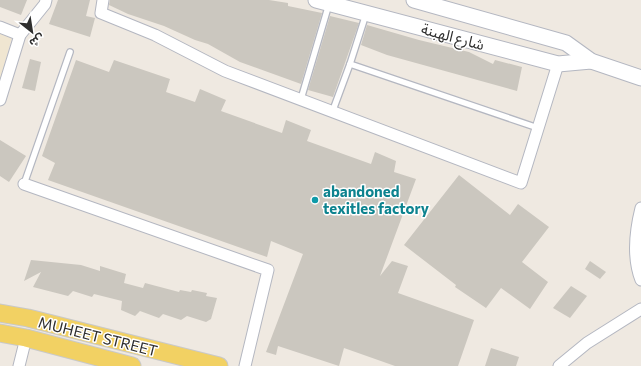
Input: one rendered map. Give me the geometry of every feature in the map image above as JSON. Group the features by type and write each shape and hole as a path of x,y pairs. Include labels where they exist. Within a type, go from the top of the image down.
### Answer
{"main road":[{"name":"MUHEET STREET","path":"0,313 28,318 219,366"},
{"name":"MUHEET STREET","path":"0,333 26,338 132,366"}],"street":[{"path":"0,100 20,35 45,4 46,0"},
{"path":"103,0 102,13 155,35 225,71 333,110 521,183 558,64"},
{"name":"شارع الهبنة","path":"414,0 566,42 591,61 641,78"},
{"name":"شارع الهبنة","path":"323,2 558,64 591,61"},
{"path":"0,26 20,35"},
{"path":"24,184 268,270 245,366"},
{"path":"641,208 635,238 636,259 641,280"},
{"path":"559,366 587,343 641,309"},
{"path":"19,366 26,338"}],"lane":[{"path":"301,99 323,2"},
{"path":"333,110 350,64 366,13"},
{"path":"24,184 70,52"},
{"path":"350,64 538,128"}],"shaded area":[{"path":"0,27 12,37 0,81"}],"building":[{"path":"0,0 27,0 21,15 0,7"},
{"path":"58,0 90,0 86,16 95,18 90,37 49,24"},
{"path":"110,0 269,0 288,3 288,6 322,13 301,84 240,62 208,44 195,40 164,26 128,14 109,5"},
{"path":"330,16 359,23 333,97 308,90"},
{"path":"367,25 469,52 493,64 495,60 522,67 517,91 387,55 361,45"},
{"path":"30,59 41,62 35,91 22,88"},
{"name":"abandoned texitles factory","path":"76,60 109,72 114,60 170,79 166,92 195,102 200,89 226,100 221,111 282,133 286,120 311,130 307,141 371,164 375,152 396,161 394,172 416,179 380,276 392,261 408,266 398,293 474,320 458,366 395,366 344,348 339,366 278,346 276,355 266,352 303,254 271,241 267,257 48,180 55,163 42,156"},
{"path":"0,140 26,156 9,182 0,176"},
{"path":"459,175 510,215 518,204 549,227 522,262 548,282 530,309 501,288 486,308 455,287 456,285 404,245"},
{"path":"31,260 81,265 100,271 100,266 126,274 124,283 143,288 145,283 179,292 180,290 191,292 192,290 207,293 206,296 217,298 211,319 206,322 187,316 181,320 163,314 159,318 140,311 135,316 121,310 122,301 94,294 92,297 73,291 68,296 33,287 41,272 24,281"},
{"path":"590,261 606,272 600,279 585,269"},
{"path":"571,286 587,296 570,318 553,308"},
{"path":"491,348 519,357 516,366 485,366"}],"place":[{"name":"abandoned texitles factory","path":"315,200"}]}
